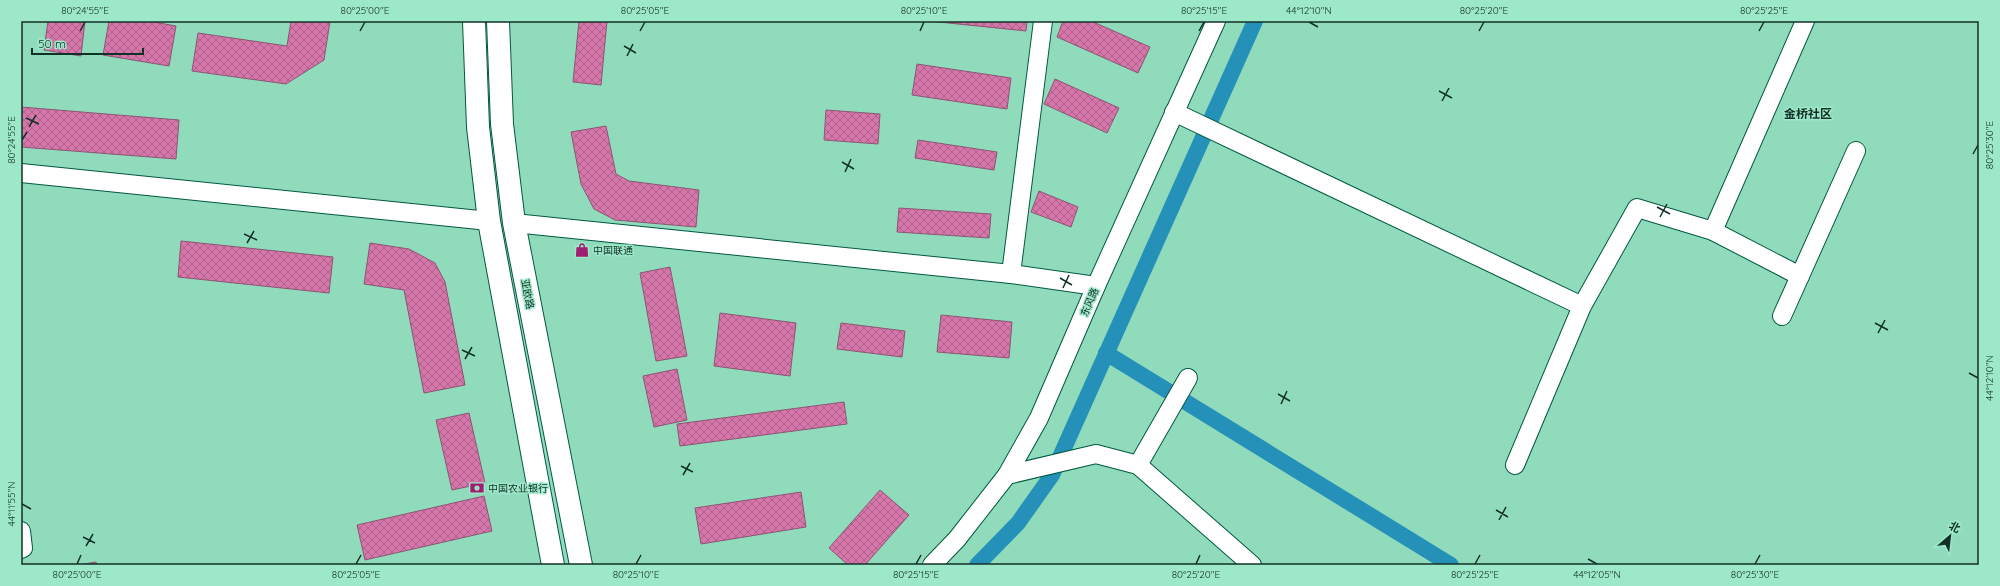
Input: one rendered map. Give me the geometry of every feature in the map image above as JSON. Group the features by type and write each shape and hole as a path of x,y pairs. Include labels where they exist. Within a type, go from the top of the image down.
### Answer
{"highway":[{"path":"474,21 478,128 489,221 553,565"},
{"name":"亚欧路","path":"498,21 502,124 514,223 581,565"}],"street":[{"path":"1011,274 1043,21"},
{"name":"东风路","path":"932,565 957,539 1007,475 1039,418 1096,286 1216,21"},
{"path":"1714,231 1805,21"},
{"path":"1174,112 1582,306"},
{"path":"1782,316 1856,151"},
{"path":"21,173 489,221"},
{"path":"1516,465 1582,306 1637,208 1714,231 1800,276"},
{"path":"514,223 1011,274 1096,286"},
{"path":"1138,465 1188,378"},
{"path":"1007,475 1096,454 1138,465 1252,565"},
{"path":"21,531 23,548 21,549"}],"building":[{"path":"48,21 85,21 81,56 44,50"},
{"path":"109,21 148,21 176,26 169,66 103,55"},
{"path":"291,21 330,21 324,60 286,84 192,71 198,33 287,46"},
{"path":"579,21 607,21 601,85 573,82"},
{"path":"929,21 1027,21 1026,31"},
{"path":"1063,21 1091,21 1150,47 1138,73 1057,37"},
{"path":"917,64 1011,78 1007,109 912,95"},
{"path":"1055,79 1119,108 1107,133 1044,104"},
{"path":"21,107 179,120 176,159 21,147"},
{"path":"826,110 880,114 878,144 824,140"},
{"path":"606,126 616,174 629,181 699,190 696,227 615,220 594,209 581,184 571,132"},
{"path":"918,140 997,152 994,170 915,158"},
{"path":"1039,191 1078,207 1071,227 1031,212"},
{"path":"899,208 991,214 989,238 897,232"},
{"path":"181,241 333,257 329,293 178,277"},
{"path":"370,243 409,249 435,263 445,282 465,385 424,393 404,290 364,284"},
{"path":"670,267 687,356 656,361 640,273"},
{"path":"720,313 796,323 790,376 714,366"},
{"path":"941,315 1012,322 1009,358 937,352"},
{"path":"841,323 905,331 902,357 837,349"},
{"path":"677,369 687,420 654,427 643,376"},
{"path":"844,402 847,424 680,446 677,424"},
{"path":"469,413 485,483 452,490 436,420"},
{"path":"880,490 909,515 865,565 848,565 829,548"},
{"path":"801,492 806,527 701,544 695,508"},
{"path":"484,496 492,531 365,560 357,525"},
{"path":"96,562 97,565 79,565"}],"waterway":[{"path":"977,565 1018,523 1052,475 1255,21"},
{"path":"1106,353 1451,565"}],"place":[{"name":"中国联通","path":"582,250"},
{"name":"中国农业银行","path":"477,488"}],"district":[{"name":"金桥社区","path":"1808,114"}]}
